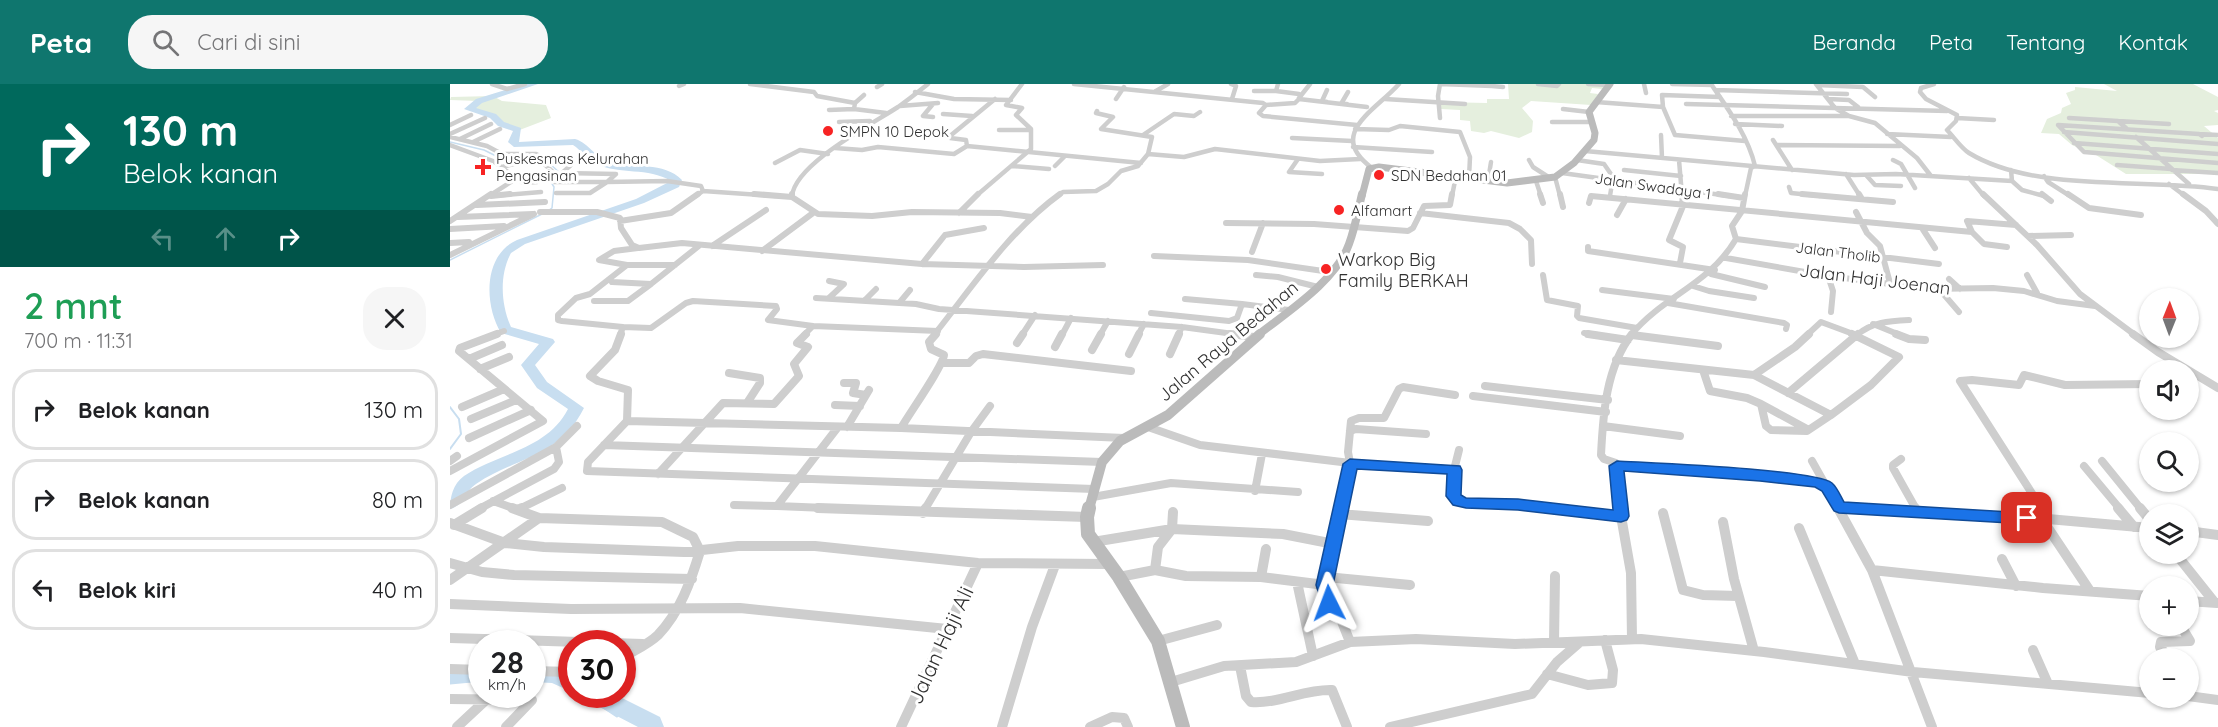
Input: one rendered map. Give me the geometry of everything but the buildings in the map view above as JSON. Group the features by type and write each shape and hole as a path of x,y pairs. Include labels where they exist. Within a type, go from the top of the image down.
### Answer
{"street":[{"path":"492,84 507,90 525,84"},
{"path":"750,84 813,92 817,96 886,113"},
{"path":"792,197 792,189 796,181 835,148 875,120 900,106 928,84"},
{"path":"959,213 989,183 1028,152 1033,143 1031,130 1016,116 1021,107 1006,105 1022,84"},
{"path":"1074,84 1107,85 1266,105 1295,103 1310,84"},
{"path":"1156,91 1168,84"},
{"path":"1231,84 1236,86 1232,99"},
{"path":"1278,84 1276,90 1278,91"},
{"path":"1399,84 1385,99 1370,107 1356,127 1353,144 1360,159 1372,168 1408,169 1507,183 1536,181 1556,176 1577,160 1595,136 1591,117 1596,102 1610,85"},
{"path":"1440,118 1438,103 1440,84 1503,87"},
{"path":"1538,84 1557,86 1558,84"},
{"path":"1588,84 1610,85"},
{"path":"1644,84 1646,93"},
{"path":"1672,84 1847,94"},
{"path":"1817,84 1834,106 1849,116"},
{"path":"1817,84 1863,87 1875,97"},
{"path":"1934,84 1921,88 1921,94 1951,111 1957,118 1992,122 1994,120"},
{"path":"1712,86 1725,104 1745,141 1755,166"},
{"path":"1109,95 1116,87"},
{"path":"1116,99 1124,87"},
{"path":"1327,90 1322,101 1370,107"},
{"path":"1254,91 1278,91 1299,97 1370,107"},
{"path":"915,92 954,99 1011,100"},
{"path":"1341,104 1348,92"},
{"path":"829,110 854,106 864,95"},
{"path":"1720,97 1662,95 1673,133 1745,141"},
{"path":"967,146 966,140 950,137 994,99"},
{"path":"1385,99 1465,104"},
{"path":"1828,99 1849,100 1858,107"},
{"path":"1596,102 1664,107"},
{"path":"900,106 936,103 923,116 933,117"},
{"path":"1686,104 1834,106 1951,111"},
{"path":"1266,105 1259,115 1389,130 1400,126 1460,132 1470,157 1469,178"},
{"path":"1563,109 1591,117"},
{"path":"901,428 927,384 943,363 944,355 929,347 929,342 987,266 1032,216 1057,195 1071,191 1095,191 1109,183 1121,171 1136,167 1148,154 1153,138 1101,129 1113,117 1097,113 1097,111"},
{"path":"1143,135 1174,114 1195,116 1200,112"},
{"path":"943,114 972,116"},
{"path":"450,125 471,115"},
{"path":"1733,120 1849,116 1875,123 1917,158 1931,176"},
{"path":"1552,122 1591,117"},
{"path":"450,135 485,118"},
{"path":"1957,118 1947,130 1958,146 1969,153 2011,170 2096,182 2189,184 2218,188"},
{"path":"2069,118 2169,124"},
{"path":"839,122 875,120"},
{"path":"1733,120 1773,121"},
{"path":"1733,120 1782,126"},
{"path":"2118,121 2189,184"},
{"path":"460,139 490,124"},
{"path":"2218,135 2058,125 2081,151 2086,153 2218,163"},
{"path":"472,142 500,129"},
{"path":"999,130 1031,130"},
{"path":"2064,132 2216,145"},
{"path":"1887,134 1951,137"},
{"path":"2199,134 2216,145"},
{"path":"450,135 499,153 536,153 554,163 571,165 562,172 616,174 590,193 556,193"},
{"path":"1661,135 1662,158"},
{"path":"1292,138 1432,152"},
{"path":"1791,170 1775,143 1900,146"},
{"path":"2074,143 2218,154"},
{"path":"452,146 502,167 523,183 537,182 555,174 538,158 502,167"},
{"path":"835,148 862,150 879,147 954,154 967,146 1141,163"},
{"path":"1148,154 1184,157 1215,149 1325,161 1360,159"},
{"path":"775,163 800,150 828,154"},
{"path":"1585,151 1846,174 2012,181 2025,192 2041,194 2051,201"},
{"path":"1055,166 1065,156"},
{"path":"1298,159 1290,172 1322,174"},
{"path":"1529,160 1533,167 1556,176"},
{"path":"1577,160 1604,164 1606,170 1612,175 1610,196"},
{"path":"1679,160 1683,206 1669,240 1683,247 1680,263"},
{"path":"1893,160 1901,164 1916,188"},
{"path":"2185,160 2198,171"},
{"path":"1320,181 1325,161"},
{"path":"1488,181 1491,162"},
{"path":"2116,165 2218,172"},
{"path":"1012,166 1049,169"},
{"path":"1632,639 1628,612 1632,593 1630,569 1621,516 1617,466 1616,462 1601,456 1603,426 1616,360 1637,328 1659,308 1713,272 1726,258 1736,239 1732,226 1742,211 1751,168 1755,166"},
{"name":"Jalan Raya Bedahan","path":"1183,727 1158,641 1119,578 1092,543 1088,534 1088,517 1102,462 1112,449 1126,438 1148,427 1178,406 1254,337 1318,287 1346,253 1355,228 1369,169 1372,168"},
{"path":"1624,170 1681,176"},
{"path":"2011,170 2012,181"},
{"path":"1846,174 1862,200"},
{"path":"1866,175 1875,185 1901,186"},
{"path":"1421,210 1450,205 1456,176"},
{"path":"1556,176 1563,207"},
{"name":"Jalan Swadaya 1","path":"1556,176 1744,198"},
{"path":"2044,176 2045,179 2089,208 2141,215"},
{"path":"450,220 517,178"},
{"path":"1970,178 1990,203 2028,236 2073,287 2095,306 2172,360"},
{"path":"1536,181 1543,203"},
{"path":"537,182 545,202"},
{"path":"554,182 686,182 701,186 703,191"},
{"path":"2168,183 2206,211 2218,224"},
{"path":"1789,188 1792,194 1893,202"},
{"path":"620,221 671,213 703,191 792,197 813,213 863,216 909,212 1032,216"},
{"path":"490,196 541,192"},
{"path":"1804,195 1807,203"},
{"path":"1590,203 1591,196 1610,196 1683,206 1972,232"},
{"path":"1226,223 1325,224 1408,231 1413,228 1421,210 1420,198"},
{"path":"1617,215 1626,199"},
{"path":"1854,199 1867,233 1880,246 1890,283"},
{"path":"476,205 545,202"},
{"path":"450,255 473,242 539,213 545,202"},
{"path":"712,246 766,210"},
{"path":"1421,210 1509,223 1520,229 1531,240 1532,264"},
{"path":"456,217 555,212 610,214 620,218 632,245 639,248"},
{"path":"762,251 813,213"},
{"path":"2007,247 1984,244 1972,232 1967,220 2016,225"},
{"path":"1252,252 1263,223"},
{"path":"450,228 508,226"},
{"path":"922,264 945,235 984,228"},
{"path":"1922,228 1935,248"},
{"path":"2028,236 2071,235"},
{"name":"Jalan Tholib","path":"1736,239 1939,264"},
{"path":"450,243 473,242"},
{"path":"675,265 627,265 599,260 614,251 678,243 922,264 1103,265"},
{"path":"594,301 628,302 700,245"},
{"path":"1588,247 1588,251 1599,254 1680,263 1765,287"},
{"path":"1154,256 1256,261 1330,273"},
{"name":"Jalan Haji Joenan","path":"1726,258 1828,276 1940,290 2002,289 2037,293 2057,301 2095,306"},
{"path":"627,265 590,294 576,298 557,317 562,321 651,328 686,303 699,301 776,306 777,309 767,318 768,320 813,326 938,331"},
{"path":"1256,275 1282,278 1318,287"},
{"path":"1543,275 1547,300 1578,306 1579,318 1614,322 1637,328"},
{"path":"2027,275 2037,293"},
{"path":"1828,276 1833,291 1831,312"},
{"path":"1949,279 1960,289"},
{"path":"829,281 844,284 829,298"},
{"path":"612,282 651,284"},
{"path":"1693,286 1709,291 1754,298"},
{"path":"865,300 876,289"},
{"path":"900,302 910,290"},
{"path":"1602,290 1765,319 1787,325 1786,329"},
{"path":"1940,290 1959,312"},
{"path":"816,298 900,302 954,310 1182,327 1254,337"},
{"path":"1185,299 1289,310"},
{"path":"1151,313 1229,321 1237,318 1242,304"},
{"path":"1017,343 1035,315"},
{"path":"1054,347 1071,318"},
{"path":"1788,393 1855,336 1873,324 1909,320"},
{"path":"1092,350 1108,321"},
{"path":"1754,375 1795,347 1821,322 1831,324 1895,353 1899,357 1871,385 1810,431 1768,429 1761,404"},
{"path":"1129,354 1144,324"},
{"path":"1873,324 1909,339 1925,340"},
{"path":"658,474 723,403 770,404 778,402 799,376 794,364 808,347 797,343 813,326"},
{"path":"623,327 615,350 590,376 598,381 628,390 627,421 588,462 587,471 941,484 1094,493 1172,483 1256,491 1298,492"},
{"path":"1170,354 1182,327"},
{"path":"450,471 540,423 542,418 516,400 458,350 504,331"},
{"path":"1584,333 1718,346"},
{"path":"469,359 502,345"},
{"path":"943,363 969,363 976,356 983,354 1131,371"},
{"path":"480,369 509,357"},
{"path":"1616,360 1754,375 1831,415"},
{"path":"1703,370 1710,391 1748,398 1810,431"},
{"path":"729,373 760,378 760,383 747,403"},
{"path":"2090,591 1960,381 1972,380 2019,385 2021,376 2024,375 2065,385 2114,388 2139,385"},
{"path":"2199,376 2218,388"},
{"path":"777,506 797,478 843,427 868,393 853,393 856,383 844,383"},
{"path":"1485,386 1608,400"},
{"path":"1350,642 1337,609 1326,598 1326,581 1350,464 1348,452 1353,419 1384,418 1399,389 1403,387 1455,395"},
{"path":"462,407 504,389"},
{"path":"1473,396 1606,412"},
{"path":"471,419 516,400"},
{"path":"835,405 860,406"},
{"path":"923,513 971,432 990,406"},
{"path":"469,438 531,410"},
{"path":"627,421 901,428 1126,438"},
{"path":"450,504 556,447 577,426"},
{"path":"1603,426 1680,436"},
{"path":"1148,427 1190,443 1262,454 1350,464 1454,470"},
{"path":"1350,430 1426,434"},
{"path":"604,445 1102,462"},
{"path":"452,524 554,469 559,462 556,447"},
{"path":"1459,450 1454,470 1453,496 1458,501 1621,516"},
{"path":"1256,491 1262,454"},
{"path":"1901,459 1893,465 1893,468 1917,512"},
{"path":"1812,461 1872,570 1913,672 1932,727"},
{"path":"2102,461 2139,506"},
{"path":"1617,466 1760,476 1824,484"},
{"path":"2084,466 2134,527"},
{"path":"518,510 562,488"},
{"path":"493,501 539,518 662,522 693,537 700,551 692,579 677,610 663,630 636,649"},
{"path":"734,505 1088,517"},
{"path":"1839,508 2045,519 2139,527"},
{"path":"1173,512 1173,529"},
{"path":"1663,513 1683,590 1703,595 1738,596"},
{"path":"1339,514 1428,521"},
{"path":"450,580 539,518"},
{"path":"1723,522 1738,596 1754,651"},
{"path":"452,524 505,543 544,547 700,551 738,546 815,546 978,563 1055,566 1108,564"},
{"path":"1799,528 1855,664"},
{"path":"1092,543 1173,529 1283,534 1334,544"},
{"path":"1155,570 1155,550 1165,535 1173,529"},
{"path":"2199,532 2218,535"},
{"path":"1261,577 1266,549"},
{"path":"2002,559 2016,586"},
{"path":"450,563 466,570 495,574 566,578 692,579"},
{"name":"Jalan Haji Ali","path":"902,727 978,563"},
{"path":"2184,564 2217,603"},
{"path":"1002,727 1032,627 1055,566"},
{"path":"1119,578 1155,570 1186,576 1261,577 1297,582 1410,585"},
{"path":"1872,570 2016,586 2139,595"},
{"path":"1554,642 1555,576"},
{"path":"1297,582 1313,656"},
{"path":"2199,602 2217,603"},
{"path":"450,604 677,610 740,608 947,629"},
{"path":"1158,641 1217,625"},
{"path":"2161,648 2161,642 2190,641 2187,636"},
{"path":"450,638 644,644"},
{"path":"1171,682 1208,670 1296,662 1350,642 1395,639 1515,644 1632,639 1754,651 1913,672 2139,692"},
{"path":"1547,674 1577,682 1599,685 1612,683 1613,670 1605,640"},
{"path":"1390,727 1532,694 1557,662 1580,642"},
{"path":"2033,650 2048,684"},
{"path":"1240,666 1246,696 1251,702 1263,702 1322,689 1332,690 1347,727"},
{"path":"450,669 468,670"},
{"path":"2199,697 2218,700"},
{"path":"450,699 468,699"},
{"path":"457,727 477,708"},
{"path":"506,727 524,708"},
{"path":"1090,727 1091,724 1116,717 1124,718 1128,727"}],"green space":[{"path":"1508,84 1607,84 1603,89 1592,88 1590,93 1598,94 1591,105 1531,101 1522,108 1533,121 1532,132 1519,138 1491,131 1484,133 1471,131 1470,121 1460,120 1460,110 1441,109 1441,102 1487,103 1487,99 1509,99"},
{"path":"2104,84 2193,84 2218,97 2218,110 2214,111 2218,113 2218,125 2204,126 2218,138 2218,174 2126,174 2096,155 2072,145 2059,134 2041,133 2047,119 2061,113 2062,108 2071,104 2066,93 2075,90 2075,87 2117,91"},
{"path":"493,96 502,101 546,105 551,118 517,131 517,127 501,125 490,115 473,111 469,106 478,101 450,100 451,97"}],"waterway":[{"path":"450,503 456,499 468,481 543,446 571,418 576,408 542,385 528,365 548,342 506,330 502,322 496,291 498,269 505,252 521,242 640,201 675,185 677,180 659,172 600,162 575,142 517,145 513,142 518,130 501,124 493,116 469,109 479,101 534,84"},
{"path":"450,142 484,150 508,162 524,159"},
{"path":"549,163 561,174 551,182 554,187 552,208 549,210"},
{"path":"450,260 544,213"},
{"path":"450,407 459,419 461,434 450,449"},
{"path":"450,675 468,674"},
{"path":"546,675 558,677"},
{"path":"546,678 558,682"},
{"path":"450,683 468,681"},
{"path":"605,708 617,716"},
{"path":"621,708 652,724 653,727"}],"place":[{"name":"SMPN 10 Depok","path":"828,131"},
{"name":"Puskesmas Kelurahan Pengasinan","path":"483,167"},
{"name":"SDN Bedahan 01","path":"1379,175"},
{"name":"Alfamart","path":"1339,210"},
{"name":"Warkop Big Family BERKAH","path":"1326,269"}],"route":[{"path":"1329,603 1326,598 1325,585 1350,464 1454,470 1453,496 1458,501 1466,503 1518,505 1621,516 1617,466 1760,476 1824,484 1839,508 2027,518"}]}
